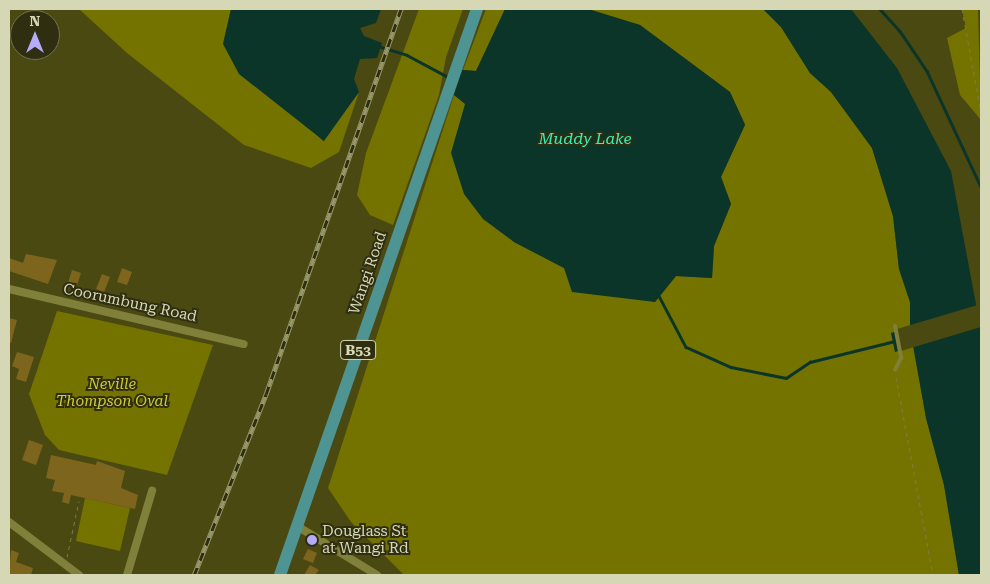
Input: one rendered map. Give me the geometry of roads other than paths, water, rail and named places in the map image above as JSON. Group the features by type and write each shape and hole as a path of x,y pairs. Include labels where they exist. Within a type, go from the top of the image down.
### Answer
{"main road":[{"name":"Wangi Road","path":"280,575 477,9"}],"street":[{"name":"Coorumbung Road","path":"9,289 244,344"},
{"path":"127,575 152,492"},
{"path":"9,522 79,575"},
{"path":"297,526 377,575"}],"lane":[{"path":"895,326 901,358 895,370"}],"water":[{"path":"231,9 381,9 376,23 360,28 364,36 382,43 377,58 360,59 354,79 359,92 324,141 239,74 223,44"},
{"name":"Muddy Lake","path":"505,9 588,9 640,25 730,92 745,125 721,177 731,204 714,246 712,278 676,276 655,302 572,292 564,268 514,242 483,219 464,194 451,153 465,104 454,95 462,70 476,71"},
{"path":"763,9 851,9 897,68 951,171 981,331 981,575 959,575 944,485 926,418 913,346 895,352 891,333 910,327 910,302 899,269 893,216 872,148 831,92 810,73 781,27"}],"waterway":[{"path":"880,9 900,31 927,71 981,187"},
{"path":"378,46 407,55 448,77"},
{"path":"658,294 686,347 731,367 786,378 810,362 895,341"}],"railway":[{"path":"194,575 266,394 401,9"}],"place":[{"name":"Douglass St at Wangi Rd","path":"312,540"}],"park label":[{"name":"Neville Thompson Oval","path":"112,392"}]}
